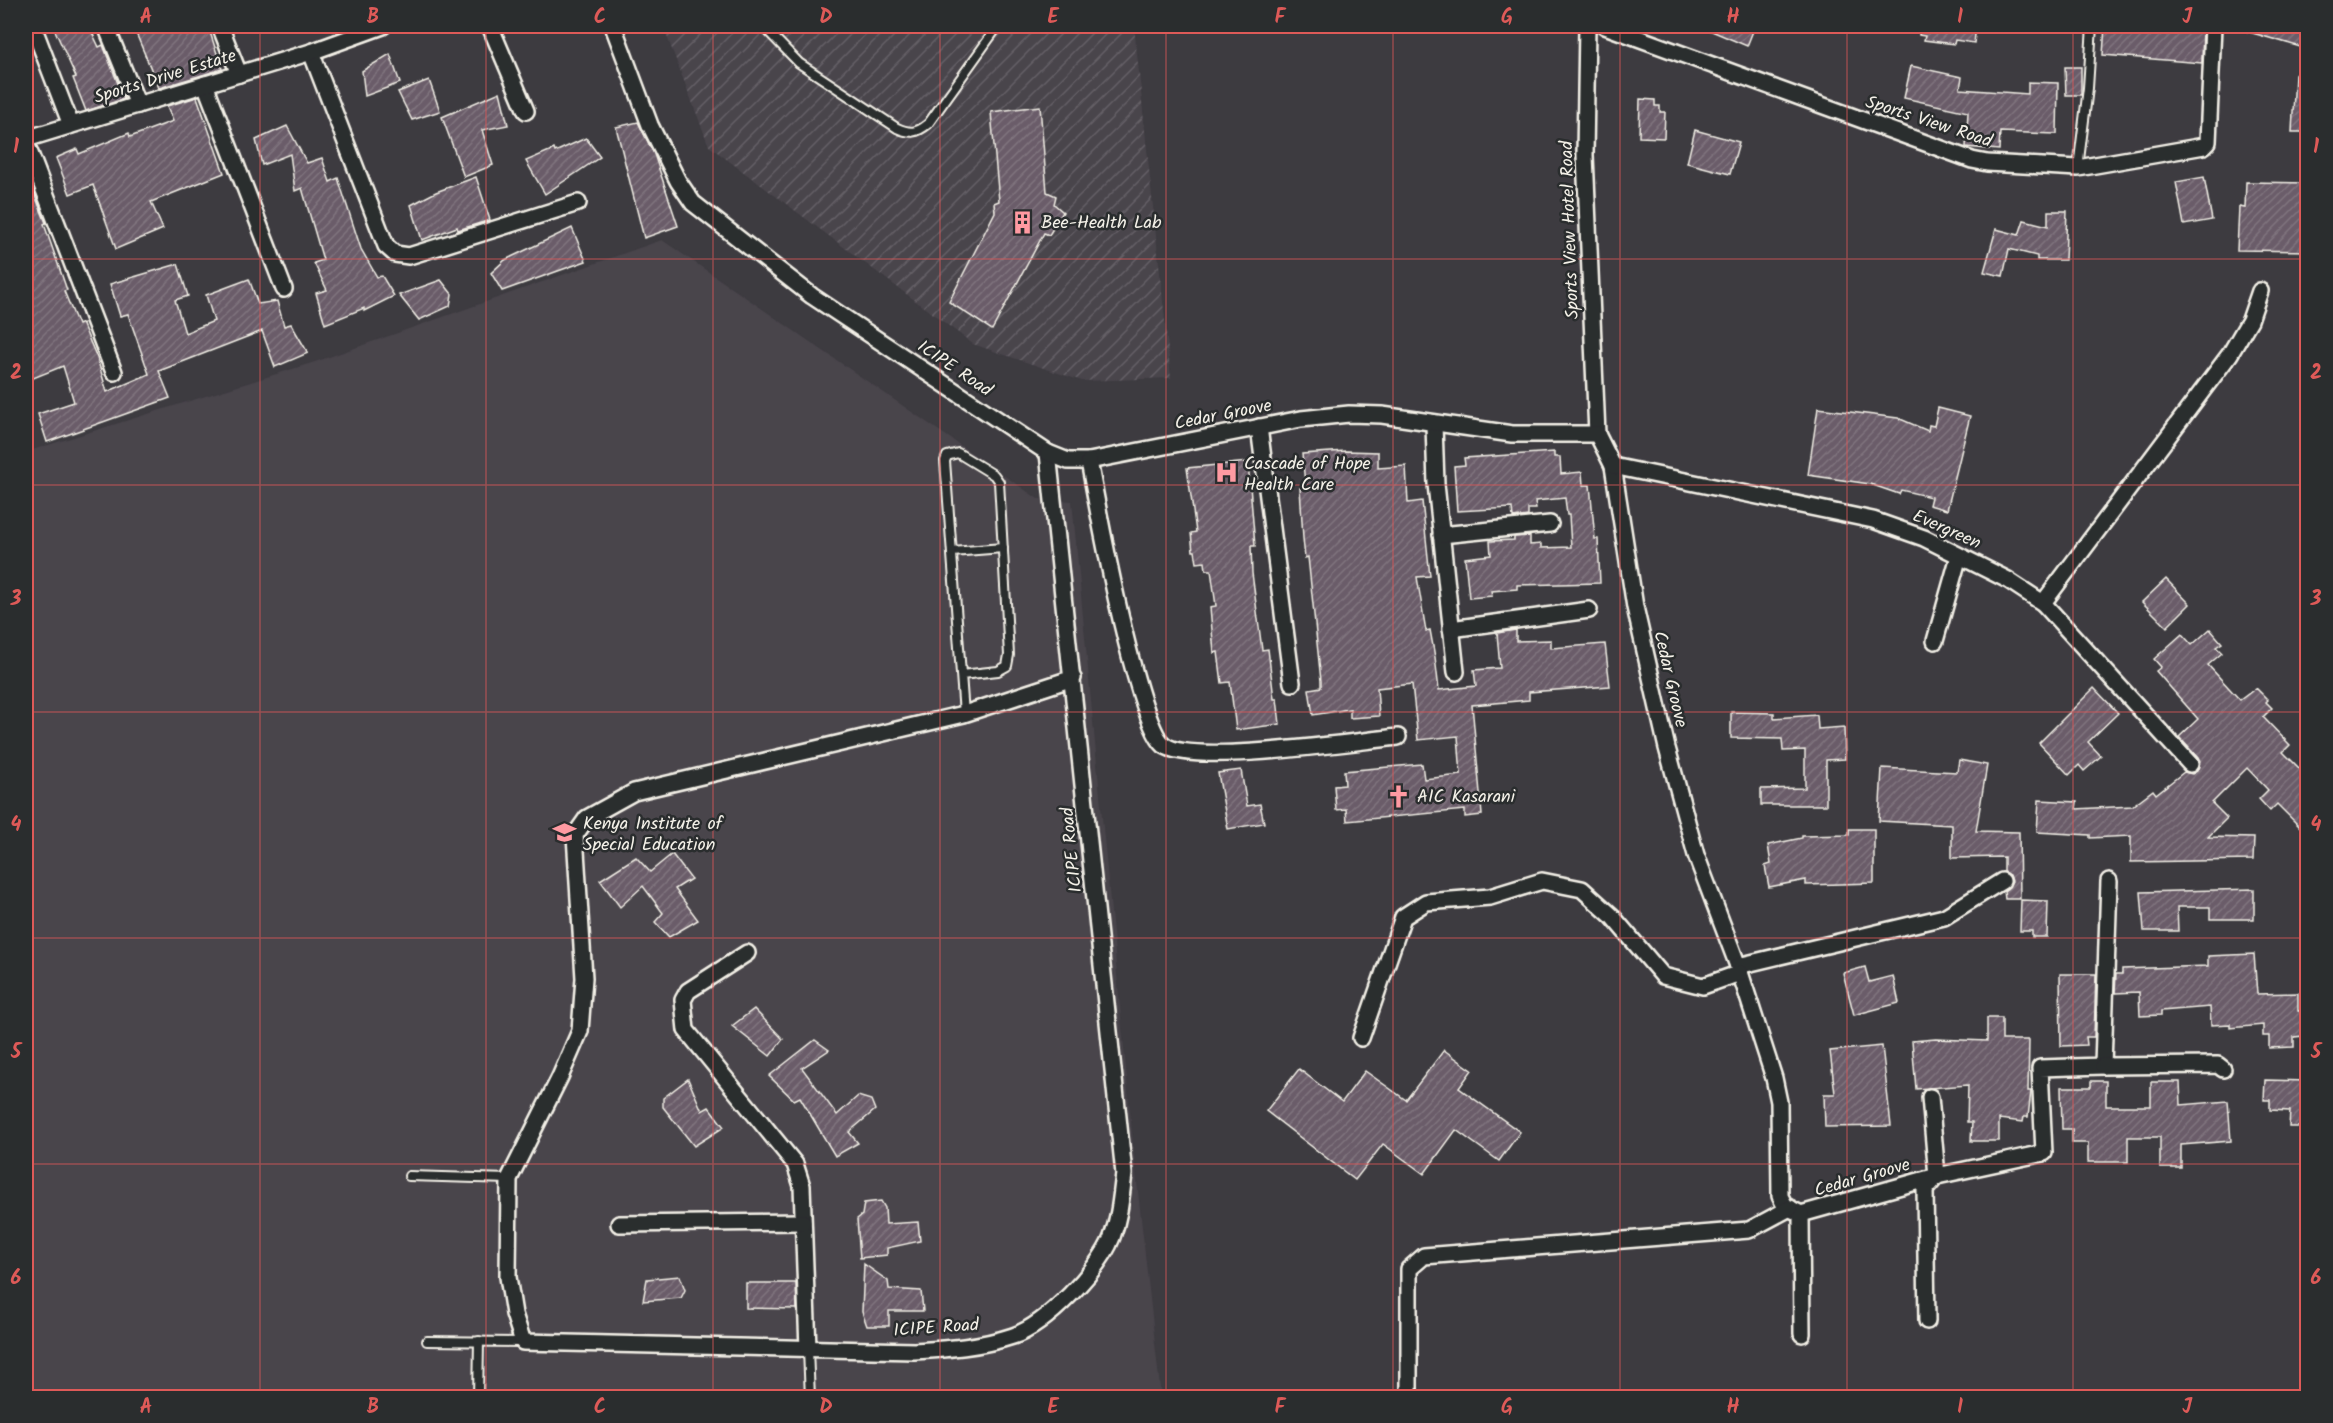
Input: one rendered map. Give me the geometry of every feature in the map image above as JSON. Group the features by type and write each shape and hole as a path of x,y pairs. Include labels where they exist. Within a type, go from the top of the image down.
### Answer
{"street":[{"path":"33,26 71,125"},
{"path":"106,26 138,105"},
{"path":"220,26 239,74"},
{"name":"Sports Drive Estate","path":"26,141 71,125 311,52 383,26"},
{"path":"490,26 526,111"},
{"name":"ICIPE Road","path":"523,1342 914,1351 971,1347 1016,1335 1051,1312 1076,1290 1111,1240 1120,1214 1124,1174 1048,453 812,296 693,203 678,181 650,125 612,26"},
{"name":"Sports View Hotel Road","path":"1587,26 1585,155 1597,434"},
{"name":"Sports View Road","path":"1605,26 1954,154 1987,163 2078,168 2204,146 2208,142 2213,26"},
{"path":"311,52 386,246 395,254 409,256 578,203"},
{"path":"205,84 284,289"},
{"path":"26,141 114,372"},
{"path":"2043,603 2230,354 2250,320 2260,291"},
{"name":"Cedar Groove","path":"1048,453 1068,460 1089,461 1300,419 1350,414 1382,416 1512,434 1597,434 1613,466 1635,606 1667,748 1696,855 1739,969 1774,1078 1779,1102 1780,1196 1785,1206 1796,1211 1937,1176 2044,1153 2040,1068 2103,1066"},
{"path":"1434,425 1436,484 1456,672"},
{"path":"1259,427 1292,682"},
{"path":"1089,461 1141,698 1157,737 1165,746 1197,753 1238,752 1398,737"},
{"name":"Evergreen","path":"1613,466 1873,520 1924,538 2008,580 2043,603 2190,764"},
{"path":"1441,535 1550,524"},
{"path":"1935,641 1959,556"},
{"path":"1451,629 1589,610"},
{"path":"523,1342 514,1314 508,1277 509,1179 560,1077 580,1031 584,978 575,835 587,818 634,792 964,714 1073,678"},
{"path":"1360,1038 1403,917 1426,902 1490,897 1542,881 1582,889 1611,916 1663,976 1703,986 1739,969 1944,917 2002,881"},
{"path":"2109,881 2103,1066 2218,1065 2223,1069"},
{"path":"747,953 688,991 683,1000 686,1030 795,1164 802,1185 808,1348"},
{"path":"1927,1320 1925,1190 1937,1176 1930,1097"},
{"path":"1409,1398 1408,1269 1424,1256 1749,1230 1796,1211 1802,1334"},
{"path":"618,1224 803,1222"}],"lane":[{"path":"763,26 800,63 908,133 918,132 928,124 998,26"},
{"path":"2078,168 2088,88 2092,26"},
{"path":"961,675 998,671 1007,666 1009,654 998,478 958,453 947,456 945,461 952,552 961,675 964,714"},
{"path":"952,552 1004,548"},
{"path":"409,1176 509,1179"},
{"path":"427,1341 523,1342"},
{"path":"478,1398 479,1341"},
{"path":"808,1348 810,1398"}],"shaded area":[{"path":"663,26 1134,26 1171,378 1082,381 973,344 709,146"},
{"name":"Kenya Institute of Special Education","path":"662,240 1038,499 1072,501 1135,1165 1161,1397 26,1398 26,452 315,362"}],"building":[{"path":"53,26 89,26 99,47 103,45 124,99 86,111 73,78 76,77"},
{"path":"133,26 208,26 222,69 159,88"},
{"path":"1700,26 1740,26 1753,31 1747,46"},
{"path":"1919,26 1976,26 1974,43 1955,40 1954,44 1924,40 1925,36 1919,35"},
{"path":"2105,26 2203,26 2202,63 2103,55"},
{"path":"2243,26 2307,26 2304,48 2242,30"},
{"path":"390,54 400,83 365,96 362,71"},
{"path":"1911,66 1962,77 1960,89 2028,94 2028,82 2058,83 2057,134 2000,132 1999,150 1966,147 1968,112 1904,98"},
{"path":"2065,67 2081,67 2081,95 2066,95"},
{"path":"2295,74 2307,75 2307,132 2292,132"},
{"path":"429,80 440,111 412,120 398,92"},
{"path":"500,92 508,125 482,130 493,165 464,177 442,117"},
{"path":"197,97 224,173 151,202 163,229 116,249 93,185 70,194 56,158 77,149 79,154 129,133 130,137 173,121 167,106"},
{"path":"1640,99 1655,100 1655,106 1660,106 1660,112 1665,112 1664,138 1639,137"},
{"name":"Bee-Health Lab","path":"1040,106 1047,192 1056,196 1054,204 1063,212 1049,235 1044,233 992,330 949,302 995,212 994,203 999,201 991,112"},
{"path":"638,122 654,154 678,226 644,238 616,127"},
{"path":"287,126 307,163 322,158 330,182 338,178 361,249 377,277 382,276 394,296 364,311 364,308 325,324 316,293 327,290 314,263 323,260 302,188 295,191 290,154 262,165 256,140"},
{"path":"1695,130 1739,142 1730,174 1687,163"},
{"path":"586,138 600,157 545,194 526,161 554,149 555,152"},
{"path":"26,173 46,223 44,224 67,290 64,291 78,325 82,323 97,358 107,392 149,374 128,314 120,316 110,284 178,264 188,296 175,300 185,333 214,321 206,295 249,279 258,304 277,301 284,326 291,324 308,353 275,367 262,331 159,371 170,398 47,442 38,414 74,402 63,366 26,381"},
{"path":"476,177 490,220 458,230 457,227 422,240 411,205 436,192"},
{"path":"2204,177 2212,220 2184,225 2176,182"},
{"path":"2246,182 2307,183 2307,251 2237,250 2239,207 2245,208"},
{"path":"2048,211 2067,211 2065,260 2037,260 2037,256 2009,249 2003,276 1984,272 1996,229 2019,235 2024,220 2048,226"},
{"path":"572,228 586,261 502,291 491,273 505,260"},
{"path":"441,280 452,294 450,306 419,320 399,295"},
{"path":"1818,408 1898,418 1928,431 1929,425 1934,426 1938,408 1970,416 1947,510 1929,505 1931,497 1901,490 1899,494 1870,484 1808,475"},
{"path":"1346,451 1378,452 1378,468 1406,466 1408,503 1422,501 1430,576 1417,577 1426,631 1430,630 1439,690 1476,686 1474,670 1500,668 1497,633 1516,630 1516,641 1551,640 1551,648 1605,644 1610,686 1529,692 1529,700 1472,705 1482,815 1465,817 1465,810 1347,821 1346,809 1336,810 1334,786 1345,785 1344,771 1422,764 1424,779 1461,775 1458,736 1418,740 1412,684 1377,688 1379,716 1350,718 1350,709 1313,715 1309,689 1321,687 1321,681 1308,557 1305,558 1303,538 1300,488 1304,488 1305,483 1302,454"},
{"path":"1554,452 1554,457 1560,457 1561,474 1582,472 1583,485 1590,485 1595,539 1598,539 1600,583 1517,585 1517,589 1491,591 1492,596 1469,598 1465,558 1491,555 1490,541 1514,540 1514,537 1530,536 1530,545 1541,544 1541,548 1571,547 1569,515 1567,515 1565,498 1535,501 1536,509 1528,509 1528,516 1513,518 1512,508 1457,511 1454,466 1465,465 1464,458"},
{"path":"1248,462 1255,546 1251,546 1252,573 1262,650 1268,649 1274,699 1277,699 1280,724 1236,730 1230,682 1222,683 1218,652 1214,653 1210,607 1216,606 1211,570 1206,570 1205,562 1197,563 1195,551 1193,551 1191,533 1196,532 1187,468"},
{"path":"2166,579 2190,604 2167,627 2142,602"},
{"path":"2210,629 2222,643 2216,647 2222,653 2208,665 2240,700 2256,688 2268,700 2266,702 2272,708 2263,717 2290,745 2283,752 2307,776 2307,834 2277,804 2270,811 2259,799 2268,790 2247,768 2212,803 2227,818 2208,837 2254,838 2253,860 2131,862 2131,836 2090,838 2090,835 2037,832 2039,800 2077,802 2076,809 2132,806 2153,790 2156,794 2184,772 2192,774 2197,771 2200,762 2198,758 2179,737 2198,719 2156,671 2161,667 2154,659 2182,634 2192,645"},
{"path":"2094,688 2118,713 2088,742 2101,756 2084,771 2079,765 2069,775 2039,743"},
{"path":"1731,712 1774,713 1774,718 1817,715 1818,729 1844,727 1845,759 1826,760 1826,805 1761,805 1761,789 1805,788 1805,750 1783,751 1782,739 1731,738"},
{"path":"1959,760 1987,765 1976,831 2019,832 2020,899 2005,899 2004,891 2012,881 2010,875 2004,872 2004,857 1952,858 1952,825 1879,821 1882,768 1957,772"},
{"path":"1241,770 1247,806 1260,804 1264,823 1228,829 1218,773"},
{"path":"1849,829 1874,829 1874,883 1806,885 1806,880 1769,887 1765,866 1771,864 1768,845 1802,838 1802,836 1849,835"},
{"path":"672,854 691,879 675,889 698,920 669,937 655,922 663,913 643,886 620,907 600,880 636,857 650,872"},
{"path":"2254,889 2254,919 2210,919 2210,907 2177,907 2178,931 2144,931 2141,892"},
{"path":"2021,900 2048,901 2047,937 2032,937 2032,931 2020,931"},
{"path":"2254,954 2257,994 2298,993 2298,1011 2302,1011 2303,1036 2294,1037 2294,1047 2269,1048 2269,1036 2263,1036 2263,1025 2230,1028 2230,1024 2211,1025 2210,1007 2161,1011 2161,1015 2140,1016 2139,992 2115,993 2116,974 2122,974 2122,969 2208,966 2208,956"},
{"path":"1865,967 1869,982 1893,976 1899,1003 1854,1015 1843,973"},
{"path":"2060,974 2096,974 2094,1037 2086,1037 2087,1045 2061,1046"},
{"path":"754,1009 783,1039 770,1056 732,1026"},
{"path":"1987,1018 2002,1018 2002,1040 2029,1040 2028,1091 2031,1091 2028,1117 2024,1117 2023,1122 1999,1119 1999,1141 1971,1141 1972,1122 1967,1122 1968,1085 1916,1089 1912,1041 1936,1039 1987,1041"},
{"path":"815,1040 829,1050 802,1068 837,1115 858,1096 871,1100 875,1110 849,1132 858,1143 835,1156 800,1097 794,1100 769,1076"},
{"path":"1882,1046 1891,1126 1825,1127 1824,1094 1835,1094 1830,1051"},
{"path":"1444,1050 1472,1070 1459,1088 1520,1132 1499,1161 1456,1130 1424,1174 1383,1144 1355,1180 1266,1111 1299,1069 1342,1102 1365,1071 1406,1100"},
{"path":"688,1079 702,1111 709,1107 724,1127 694,1146 663,1107 663,1098"},
{"path":"2265,1080 2307,1081 2307,1127 2289,1127 2290,1111 2270,1110 2270,1100 2264,1100"},
{"path":"2091,1081 2106,1081 2106,1106 2151,1106 2151,1082 2180,1082 2181,1105 2228,1101 2231,1141 2181,1145 2181,1168 2160,1168 2160,1137 2128,1137 2128,1162 2088,1162 2088,1143 2072,1143 2072,1129 2062,1129 2061,1087 2091,1087"},
{"path":"881,1201 885,1208 886,1224 918,1222 920,1241 887,1248 887,1255 860,1258 857,1219 862,1215 864,1203"},
{"path":"864,1264 888,1281 889,1289 921,1291 923,1311 889,1311 889,1326 867,1326 862,1312"},
{"path":"680,1276 685,1290 681,1298 643,1301 647,1279"},
{"path":"746,1283 796,1283 797,1309 746,1308"}],"place":[{"name":"Bee-Health Lab","path":"1023,222"},
{"name":"Cascade of Hope Health Care","path":"1226,473"},
{"name":"AIC Kasarani","path":"1399,796"},
{"name":"Kenya Institute of Special Education","path":"565,833"}]}
